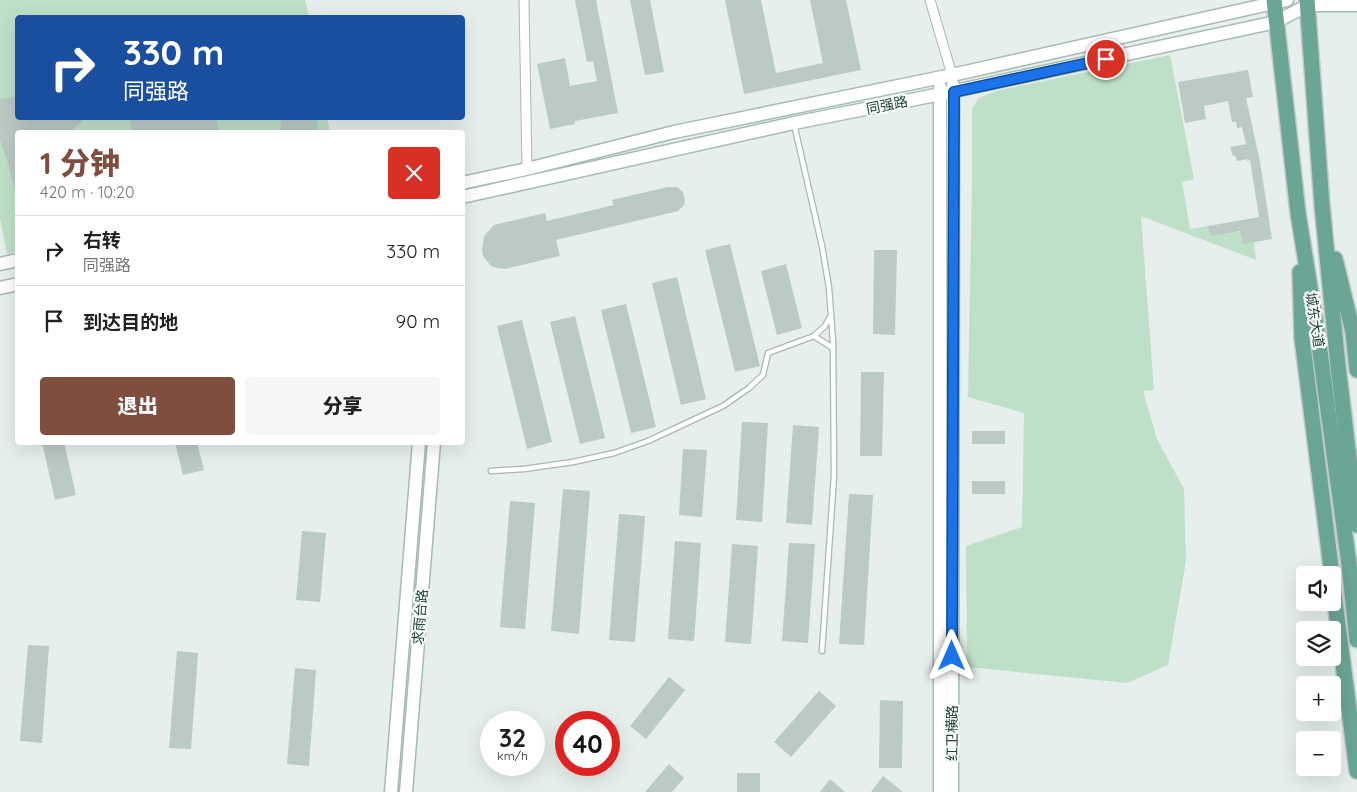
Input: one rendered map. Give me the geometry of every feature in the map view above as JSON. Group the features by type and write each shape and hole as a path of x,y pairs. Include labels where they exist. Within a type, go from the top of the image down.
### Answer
{"main road":[{"name":"城东大道","path":"1279,1 1276,22 1298,213 1320,347 1348,554 1357,640"},
{"name":"城东大道","path":"1310,2 1322,205 1338,366 1357,524"},
{"path":"1322,205 1353,332 1357,370"},
{"path":"1298,213 1302,338 1331,566"},
{"path":"1336,611 1357,771"}],"street":[{"path":"524,0 527,169"},
{"path":"930,0 946,76"},
{"name":"同强路","path":"1292,0 1357,5"},
{"name":"同强路","path":"465,182 527,169 674,132 946,76 1279,1"},
{"name":"同强路","path":"465,196 794,123 954,92 1276,22 1310,2"},
{"name":"红卫横路","path":"946,76 954,92 952,792"},
{"name":"红卫横路","path":"940,792 941,94 946,76"},
{"path":"0,264 15,261"},
{"path":"0,288 15,285"},
{"name":"求雨台路","path":"391,792 419,445"},
{"name":"求雨台路","path":"406,792 434,445"}],"lane":[{"path":"794,123 822,246 829,288 833,348 834,476 822,651"},
{"path":"491,471 524,469 573,462 614,453 648,441 723,406 749,388 763,375 768,353 814,336 825,326 831,316"},
{"path":"814,336 833,348"}],"green space":[{"path":"0,0 305,0 309,15 15,15 15,120 327,120 330,130 15,130 15,252 7,254 0,218"},
{"path":"1170,55 1194,179 1182,182 1190,229 1208,226 1241,233 1254,242 1256,260 1141,216 1154,390 1143,391 1157,439 1184,489 1186,561 1168,665 1127,683 967,667 966,546 1022,527 1024,413 968,397 972,108 979,98 996,91"}],"building":[{"path":"575,0 596,0 618,113 575,121 575,124 550,129 537,64 565,58 570,86 597,81 593,61 587,62"},
{"path":"630,0 650,0 664,72 645,75"},
{"path":"725,0 761,0 776,73 823,63 810,0 846,0 861,70 744,94"},
{"path":"1248,70 1253,97 1246,98 1260,162 1272,239 1243,244 1240,231 1210,236 1208,226 1259,217 1250,160 1237,161 1230,147 1246,144 1242,127 1237,128 1236,122 1232,122 1228,101 1204,106 1206,119 1185,123 1178,82"},
{"path":"15,96 15,120 83,120 73,130 15,130 14,187 0,140 0,99"},
{"path":"129,120 216,120 219,130 140,130 132,130"},
{"path":"281,120 316,120 319,130 280,130"},
{"path":"668,187 677,187 683,192 684,205 678,211 556,240 560,256 505,269 491,266 483,256 484,236 494,225 545,213 547,221 614,205 612,200"},
{"path":"730,244 760,366 735,372 705,250"},
{"path":"874,250 897,250 895,335 873,334"},
{"path":"786,264 802,328 777,335 761,271"},
{"path":"677,277 706,399 681,405 652,283"},
{"path":"626,304 656,427 631,433 601,310"},
{"path":"575,316 605,438 580,444 550,322"},
{"path":"522,320 552,442 527,449 497,326"},
{"path":"861,372 884,372 882,456 860,456"},
{"path":"742,422 768,423 762,522 736,520"},
{"path":"793,425 819,427 812,525 786,523"},
{"path":"972,431 1005,431 1005,444 972,444"},
{"path":"43,445 65,445 76,495 55,500"},
{"path":"176,445 198,445 204,470 183,475"},
{"path":"683,449 707,450 702,517 679,515"},
{"path":"972,481 1005,481 1005,494 972,494"},
{"path":"563,489 590,491 579,634 551,631"},
{"path":"849,494 873,495 864,645 839,644"},
{"path":"510,501 535,503 525,629 500,627"},
{"path":"619,514 645,516 635,642 609,640"},
{"path":"302,531 326,533 320,602 296,600"},
{"path":"675,541 701,543 694,641 668,639"},
{"path":"789,543 815,544 808,643 782,641"},
{"path":"732,544 758,546 751,644 725,642"},
{"path":"28,645 49,646 42,743 20,741"},
{"path":"177,651 198,653 191,749 169,748"},
{"path":"295,668 316,670 309,766 287,764"},
{"path":"669,677 685,690 646,739 630,726"},
{"path":"819,691 836,706 791,757 774,742"},
{"path":"880,700 903,701 902,768 879,768"},
{"path":"669,764 684,778 672,792 645,792"},
{"path":"737,773 760,773 760,792 737,792"},
{"path":"883,776 903,792 871,792"},
{"path":"830,779 845,792 820,792"}],"route":[{"path":"952,656 954,92 1106,59"}]}
